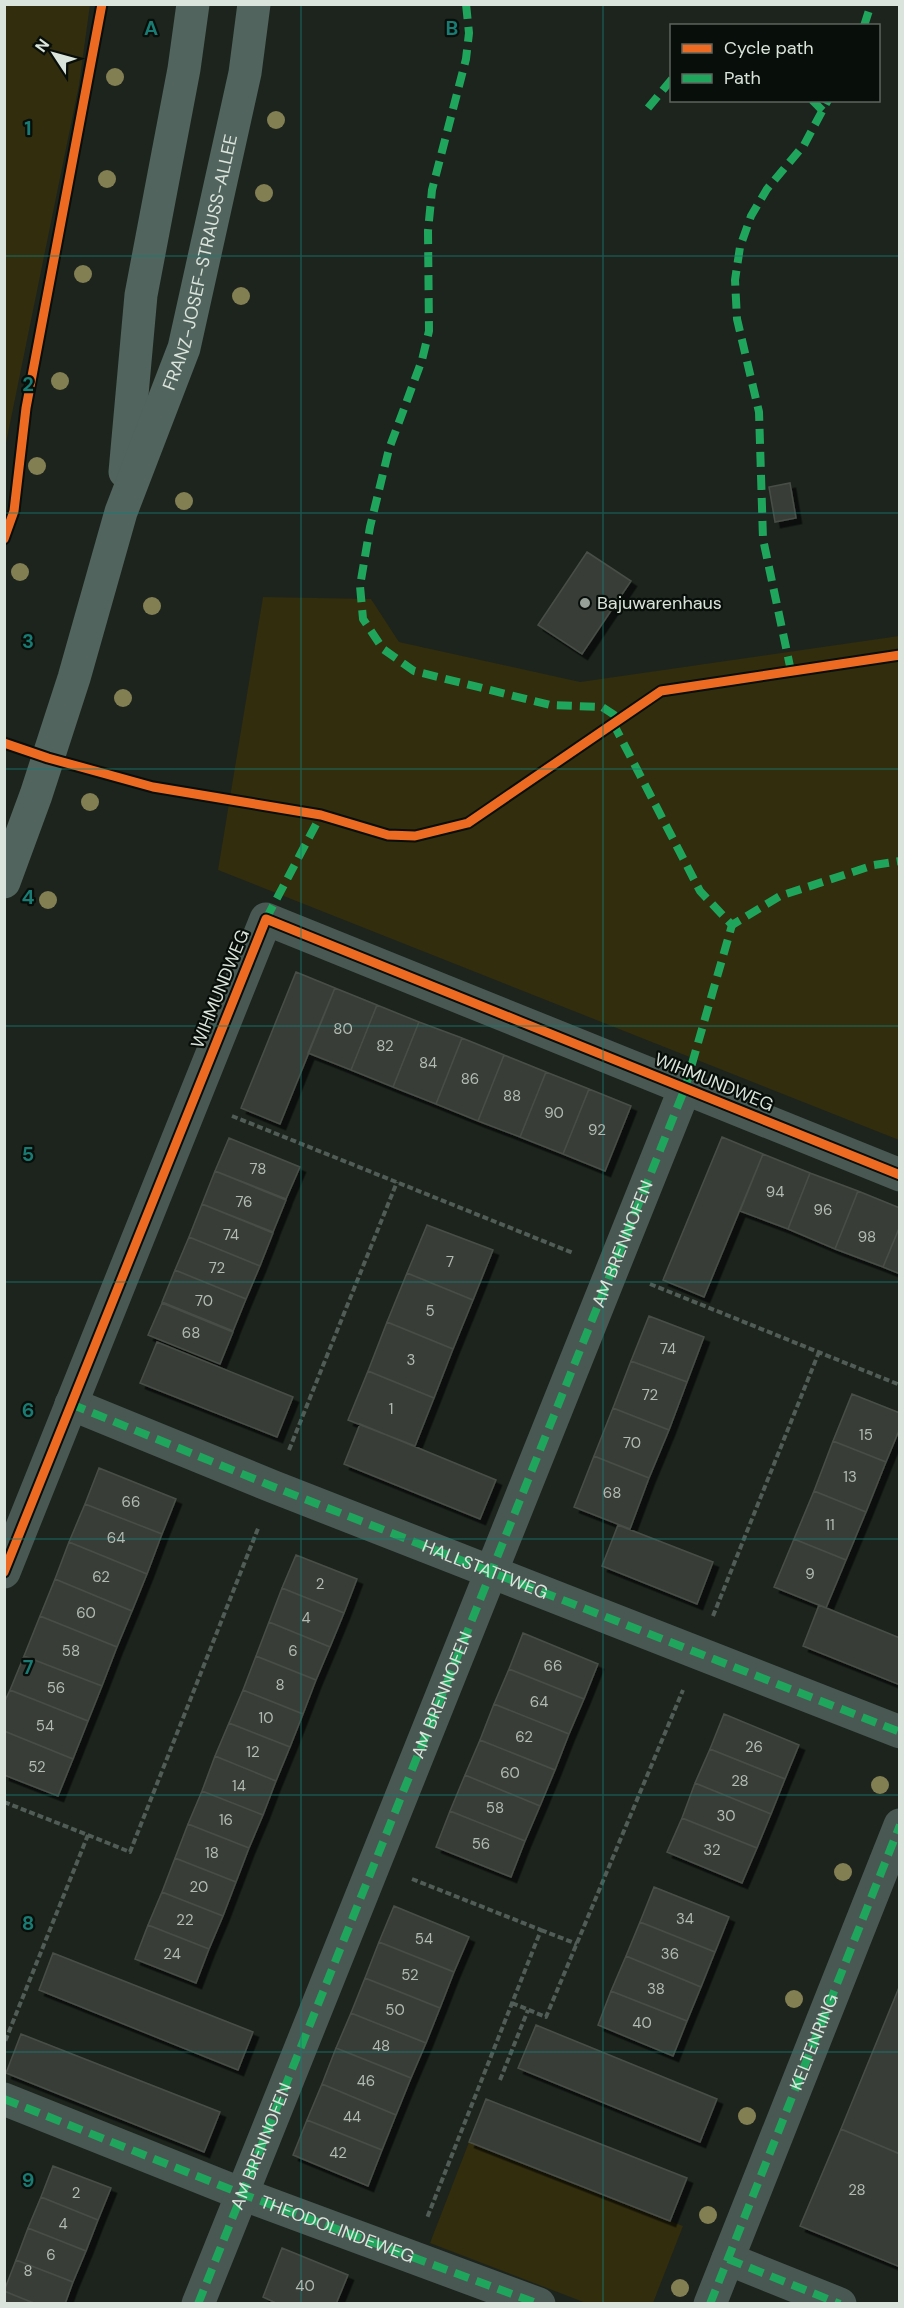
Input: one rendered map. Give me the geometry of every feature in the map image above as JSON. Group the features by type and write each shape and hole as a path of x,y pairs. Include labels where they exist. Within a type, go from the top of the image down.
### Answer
{"street":[{"name":"FRANZ-JOSEF-STRAUSS-ALLEE","path":"122,512 141,295 184,69 193,4"},
{"name":"FRANZ-JOSEF-STRAUSS-ALLEE","path":"4,882 70,690 122,512 184,348 245,73 254,4"},
{"name":"WIHMUNDWEG","path":"4,1572 266,919 900,1175"},
{"name":"AM BRENNOFEN","path":"198,2304 685,1088"},
{"name":"HALLSTATTWEG","path":"71,1404 491,1573 900,1732"},
{"name":"KELTENRING","path":"710,2304 900,1825"},
{"name":"THEODOLINDEWEG","path":"4,2099 242,2194 412,2255 538,2304"},
{"path":"728,2259 840,2304"}],"path":[{"path":"194,1100 900,1385"},
{"path":"4,1802 130,1852 397,1182"},
{"path":"512,2003 546,2017 698,1654 819,1352"},
{"path":"4,2044 88,1835"},
{"path":"374,1864 577,1944"},
{"path":"412,2255 541,1930"},
{"path":"500,2080 528,2010"}],"shaded area":[{"path":"5,4 90,5 79,85 5,448"},
{"path":"263,597 371,599 399,642 580,682 899,636 899,1140 218,870"},
{"path":"469,2142 683,2226 653,2303 586,2303 430,2243"}],"building":[{"path":"790,483 796,518 775,522 769,487"},
{"name":"Bajuwarenhaus","path":"587,552 631,581 582,654 538,625"},
{"path":"296,972 335,988 280,1124 241,1108"},
{"path":"335,988 377,1005 351,1070 308,1053"},
{"path":"377,1005 419,1022 393,1087 351,1070"},
{"path":"419,1022 462,1038 436,1104 393,1087"},
{"path":"462,1038 504,1055 478,1121 436,1104"},
{"path":"504,1055 546,1072 520,1137 478,1121"},
{"path":"546,1072 589,1089 563,1154 520,1137"},
{"path":"589,1089 631,1106 605,1171 563,1154"},
{"path":"722,1137 763,1154 704,1297 663,1280"},
{"path":"229,1138 300,1167 286,1199 215,1171"},
{"path":"763,1154 810,1173 788,1229 740,1211"},
{"path":"215,1171 286,1200 273,1232 202,1204"},
{"path":"810,1173 858,1191 835,1249 788,1229"},
{"path":"858,1191 900,1208 900,1226 883,1267 835,1249"},
{"path":"202,1204 273,1233 260,1266 189,1237"},
{"path":"427,1225 493,1250 473,1300 407,1273"},
{"path":"900,1226 900,1274 883,1267"},
{"path":"189,1237 260,1266 246,1299 175,1270"},
{"path":"175,1270 246,1299 233,1331 162,1302"},
{"path":"407,1273 473,1300 453,1349 387,1322"},
{"path":"162,1303 233,1332 220,1364 148,1335"},
{"path":"649,1316 704,1337 687,1382 631,1361"},
{"path":"387,1322 453,1349 434,1398 368,1371"},
{"path":"157,1342 293,1397 277,1437 140,1383"},
{"path":"631,1361 687,1382 669,1430 613,1408"},
{"path":"368,1371 434,1398 415,1446 348,1420"},
{"path":"852,1394 900,1413 900,1428 886,1462 833,1441"},
{"path":"613,1408 669,1430 649,1478 594,1456"},
{"path":"360,1424 496,1480 480,1519 344,1464"},
{"path":"833,1441 886,1462 866,1512 814,1491"},
{"path":"594,1456 649,1478 630,1529 574,1507"},
{"path":"99,1468 176,1499 162,1534 85,1504"},
{"path":"814,1491 866,1512 846,1560 794,1539"},
{"path":"85,1504 162,1534 147,1574 69,1542"},
{"path":"618,1525 713,1562 697,1604 602,1566"},
{"path":"794,1539 846,1560 826,1608 774,1587"},
{"path":"69,1542 147,1574 132,1611 55,1579"},
{"path":"296,1555 357,1579 344,1613 282,1588"},
{"path":"55,1579 132,1611 117,1647 40,1616"},
{"path":"282,1588 344,1613 330,1647 269,1622"},
{"path":"819,1605 900,1638 900,1685 803,1646"},
{"path":"40,1616 117,1647 102,1686 24,1656"},
{"path":"269,1622 330,1647 316,1680 256,1656"},
{"path":"523,1633 598,1664 584,1699 509,1669"},
{"path":"24,1656 102,1686 88,1721 10,1690"},
{"path":"256,1656 316,1680 303,1714 243,1690"},
{"path":"509,1669 584,1699 569,1734 494,1704"},
{"path":"10,1690 88,1721 73,1759 4,1731 4,1703"},
{"path":"243,1690 303,1714 290,1747 229,1723"},
{"path":"494,1704 569,1734 555,1770 480,1740"},
{"path":"724,1714 799,1745 785,1779 710,1749"},
{"path":"229,1723 290,1747 276,1781 215,1756"},
{"path":"4,1731 73,1759 58,1796 4,1775"},
{"path":"480,1740 555,1770 540,1806 465,1775"},
{"path":"710,1749 785,1779 771,1814 695,1783"},
{"path":"215,1756 276,1781 263,1815 202,1791"},
{"path":"465,1775 540,1806 525,1841 450,1811"},
{"path":"695,1783 771,1814 757,1848 682,1818"},
{"path":"202,1791 263,1815 249,1848 188,1824"},
{"path":"450,1811 525,1841 511,1877 436,1847"},
{"path":"682,1818 757,1848 742,1883 667,1852"},
{"path":"188,1824 249,1848 236,1882 175,1858"},
{"path":"175,1858 236,1882 223,1916 162,1892"},
{"path":"654,1887 729,1917 715,1952 640,1922"},
{"path":"162,1892 223,1916 209,1949 148,1925"},
{"path":"394,1906 469,1937 454,1972 379,1942"},
{"path":"640,1922 715,1952 701,1987 626,1956"},
{"path":"148,1925 209,1949 196,1983 135,1959"},
{"path":"379,1942 454,1972 440,2008 365,1978"},
{"path":"53,1953 253,2032 238,2070 39,1990"},
{"path":"626,1956 701,1987 687,2021 611,1991"},
{"path":"365,1978 440,2008 426,2043 351,2013"},
{"path":"900,1985 900,2154 841,2129"},
{"path":"611,1991 687,2021 673,2056 598,2025"},
{"path":"351,2013 426,2043 411,2078 336,2048"},
{"path":"536,2025 717,2099 700,2142 518,2068"},
{"path":"21,2034 220,2112 204,2152 6,2073"},
{"path":"336,2048 411,2078 396,2115 322,2084"},
{"path":"322,2084 396,2115 382,2150 307,2120"},
{"path":"486,2099 687,2178 670,2221 469,2142"},
{"path":"307,2120 382,2150 368,2186 293,2155"},
{"path":"841,2129 900,2154 900,2267 800,2226"},
{"path":"53,2166 111,2188 98,2220 41,2197"},
{"path":"41,2197 98,2220 86,2251 28,2228"},
{"path":"28,2228 86,2251 73,2282 16,2260"},
{"path":"282,2248 348,2275 336,2304 278,2304 263,2297"},
{"path":"16,2260 73,2282 65,2304 36,2304 4,2291"},
{"path":"4,2291 36,2304 4,2304"}],"marked path":[{"path":"466,4 469,33 466,59 432,190 428,231 429,331 422,360 389,449 370,527 360,586 363,619 383,649 414,671 550,705 602,707 619,718"},
{"path":"865,24 871,4"},
{"path":"648,108 670,81"},
{"path":"814,102 823,111"},
{"path":"791,671 763,539 759,412 737,319 735,280 740,247 751,216 767,189 804,145 827,102"},
{"path":"613,723 700,891 732,925 780,896 874,865 900,861"},
{"path":"266,919 321,815"},
{"path":"198,2304 685,1088 732,925"},
{"path":"71,1404 274,1487 900,1732"},
{"path":"710,2304 900,1825"},
{"path":"4,2099 242,2194 539,2304"},
{"path":"728,2259 840,2304"}],"cycle path":[{"path":"4,539 14,511 26,408 102,4"},
{"path":"4,743 48,758 153,787 321,815 388,835 415,836 468,823 661,691 900,655"},
{"path":"4,1572 266,919 900,1175"}],"place":[{"name":"Bajuwarenhaus","path":"585,603"}]}
